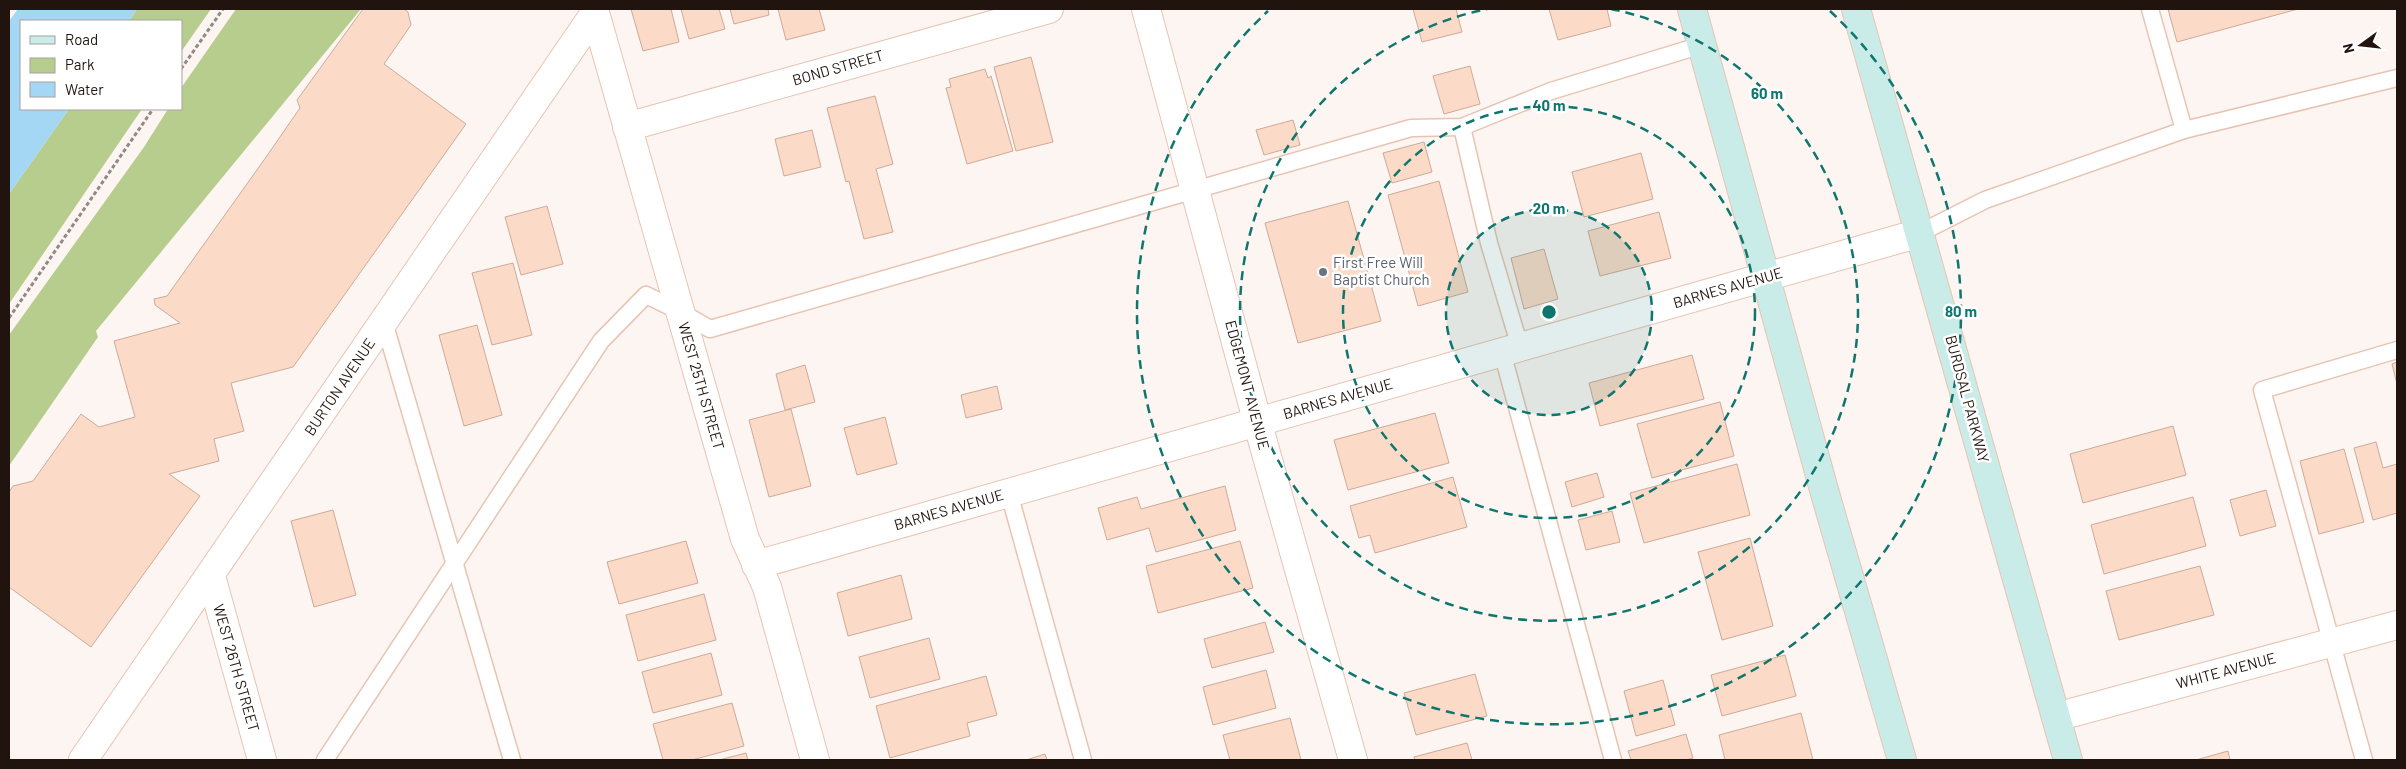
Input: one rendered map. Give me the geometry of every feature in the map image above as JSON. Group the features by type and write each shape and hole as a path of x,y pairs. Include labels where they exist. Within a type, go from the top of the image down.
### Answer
{"street":[{"name":"BOND STREET","path":"627,127 1049,9"},
{"name":"EDGEMONT AVENUE","path":"1146,9 1257,422 1353,760"},
{"path":"1692,9 1824,490 1902,760"},
{"name":"BURDSAL PARKWAY","path":"1856,9 2068,760"},
{"name":"WEST 25TH STREET","path":"595,11 745,539 767,587 815,760"},
{"name":"BURTON AVENUE","path":"83,760 595,11"},
{"name":"BARNES AVENUE","path":"756,565 1920,233"},
{"name":"WEST 26TH STREET","path":"210,576 262,760"},
{"name":"WHITE AVENUE","path":"2056,717 2397,625"}],"lane":[{"path":"2150,9 2184,130"},
{"path":"324,760 601,341 646,295 710,329 1411,128 1462,127 1551,91 1702,45"},
{"path":"1920,233 1985,200 2184,130 2397,78"},
{"path":"1462,127 1511,350 1613,760"},
{"path":"384,322 512,760"},
{"path":"2364,760 2262,390 2397,350"},
{"path":"1010,493 1083,760"}],"path":[{"path":"182,68 223,9"},
{"path":"9,318 153,110"}],"green space":[{"path":"137,9 211,9 182,51 182,20 130,20"},
{"path":"236,9 361,9 96,331 98,337 9,466 9,335 144,147 167,110 182,110 182,87"},
{"path":"68,110 141,110 9,304 9,194"}],"water":[{"path":"18,9 137,9 130,20 20,20 20,110 68,110 9,194 9,21"}],"building":[{"path":"363,9 404,9 408,12 411,25 384,64 466,124 293,367 231,383 244,431 214,439 219,461 169,474 200,496 91,647 9,587 9,492 13,486 33,481 81,414 99,427 135,417 114,341 180,323 155,305 154,299 167,296 300,108 297,100"},
{"path":"631,9 671,9 679,42 643,51"},
{"path":"681,9 719,9 725,29 689,39"},
{"path":"730,9 768,9 769,15 734,24"},
{"path":"778,9 819,9 825,30 786,40"},
{"path":"1413,9 1456,9 1462,32 1422,42"},
{"path":"1549,9 1607,9 1611,26 1558,40"},
{"path":"2168,9 2298,9 2177,42"},
{"path":"1031,57 1053,142 1016,151 994,67"},
{"path":"1470,66 1480,104 1444,114 1433,76"},
{"path":"985,69 988,78 991,76 1013,151 967,164 946,88 951,87 949,79"},
{"path":"875,96 893,164 876,169 893,232 864,239 849,181 846,182 827,108"},
{"path":"1293,120 1300,145 1264,155 1256,130"},
{"path":"812,130 821,167 784,176 775,139"},
{"path":"1424,142 1432,172 1392,183 1383,153"},
{"path":"1641,153 1653,199 1584,217 1572,172"},
{"path":"1439,181 1468,292 1418,306 1388,195"},
{"name":"First Free Will Baptist Church","path":"1348,201 1381,321 1298,343 1265,223"},
{"path":"547,206 563,264 521,275 505,217"},
{"path":"1659,212 1671,258 1600,276 1588,231"},
{"path":"1544,249 1558,299 1524,309 1511,258"},
{"path":"513,263 532,335 492,345 472,273"},
{"path":"477,325 502,415 464,426 439,335"},
{"path":"1692,355 1704,399 1600,426 1589,383"},
{"path":"2397,362 2397,384 2392,364"},
{"path":"805,365 815,402 785,410 776,374"},
{"path":"997,386 1002,409 966,418 961,395"},
{"path":"1720,402 1734,456 1652,478 1637,424"},
{"path":"791,409 811,486 769,497 749,420"},
{"path":"1435,413 1449,463 1348,490 1334,440"},
{"path":"885,417 897,464 857,475 844,428"},
{"path":"2173,426 2186,475 2083,503 2070,454"},
{"path":"2376,442 2383,468 2397,464 2397,513 2373,520 2354,448"},
{"path":"2344,449 2364,522 2319,534 2300,461"},
{"path":"1737,464 1750,515 1644,543 1630,493"},
{"path":"1597,473 1604,497 1572,507 1565,482"},
{"path":"1453,477 1467,527 1375,553 1370,535 1359,538 1350,506"},
{"path":"1225,486 1236,530 1156,552 1149,528 1107,540 1098,508 1137,497 1141,509"},
{"path":"2266,490 2276,526 2240,536 2230,500"},
{"path":"2193,497 2206,546 2104,574 2091,525"},
{"path":"333,510 356,595 314,607 291,521"},
{"path":"1612,511 1620,542 1586,550 1578,520"},
{"path":"1750,538 1773,626 1722,640 1698,552"},
{"path":"686,541 698,583 619,604 607,562"},
{"path":"1240,541 1253,588 1158,613 1146,566"},
{"path":"2200,566 2214,615 2119,640 2106,591"},
{"path":"901,575 912,619 848,636 837,593"},
{"path":"704,594 716,640 638,661 626,615"},
{"path":"1265,622 1274,652 1212,668 1204,639"},
{"path":"929,638 940,679 870,698 859,657"},
{"path":"711,653 722,695 653,713 642,672"},
{"path":"1785,655 1796,696 1722,716 1711,675"},
{"path":"1266,670 1276,708 1213,725 1203,687"},
{"path":"1475,674 1487,716 1416,735 1404,693"},
{"path":"986,676 997,715 967,723 970,736 890,758 876,706"},
{"path":"1663,680 1675,725 1636,736 1624,691"},
{"path":"732,703 744,746 692,760 663,760 653,724"},
{"path":"1801,713 1813,760 1725,760 1719,735"},
{"path":"1290,718 1301,760 1230,760 1223,735"},
{"path":"1686,734 1693,758 1685,760 1631,760 1628,751"},
{"path":"1467,743 1472,760 1415,760 1414,757"},
{"path":"2228,751 2230,760 2196,760"},
{"path":"746,753 748,760 719,760"},
{"path":"1045,754 1047,760 1026,760"}],"place":[{"name":"First Free Will Baptist Church","path":"1323,272"}]}
